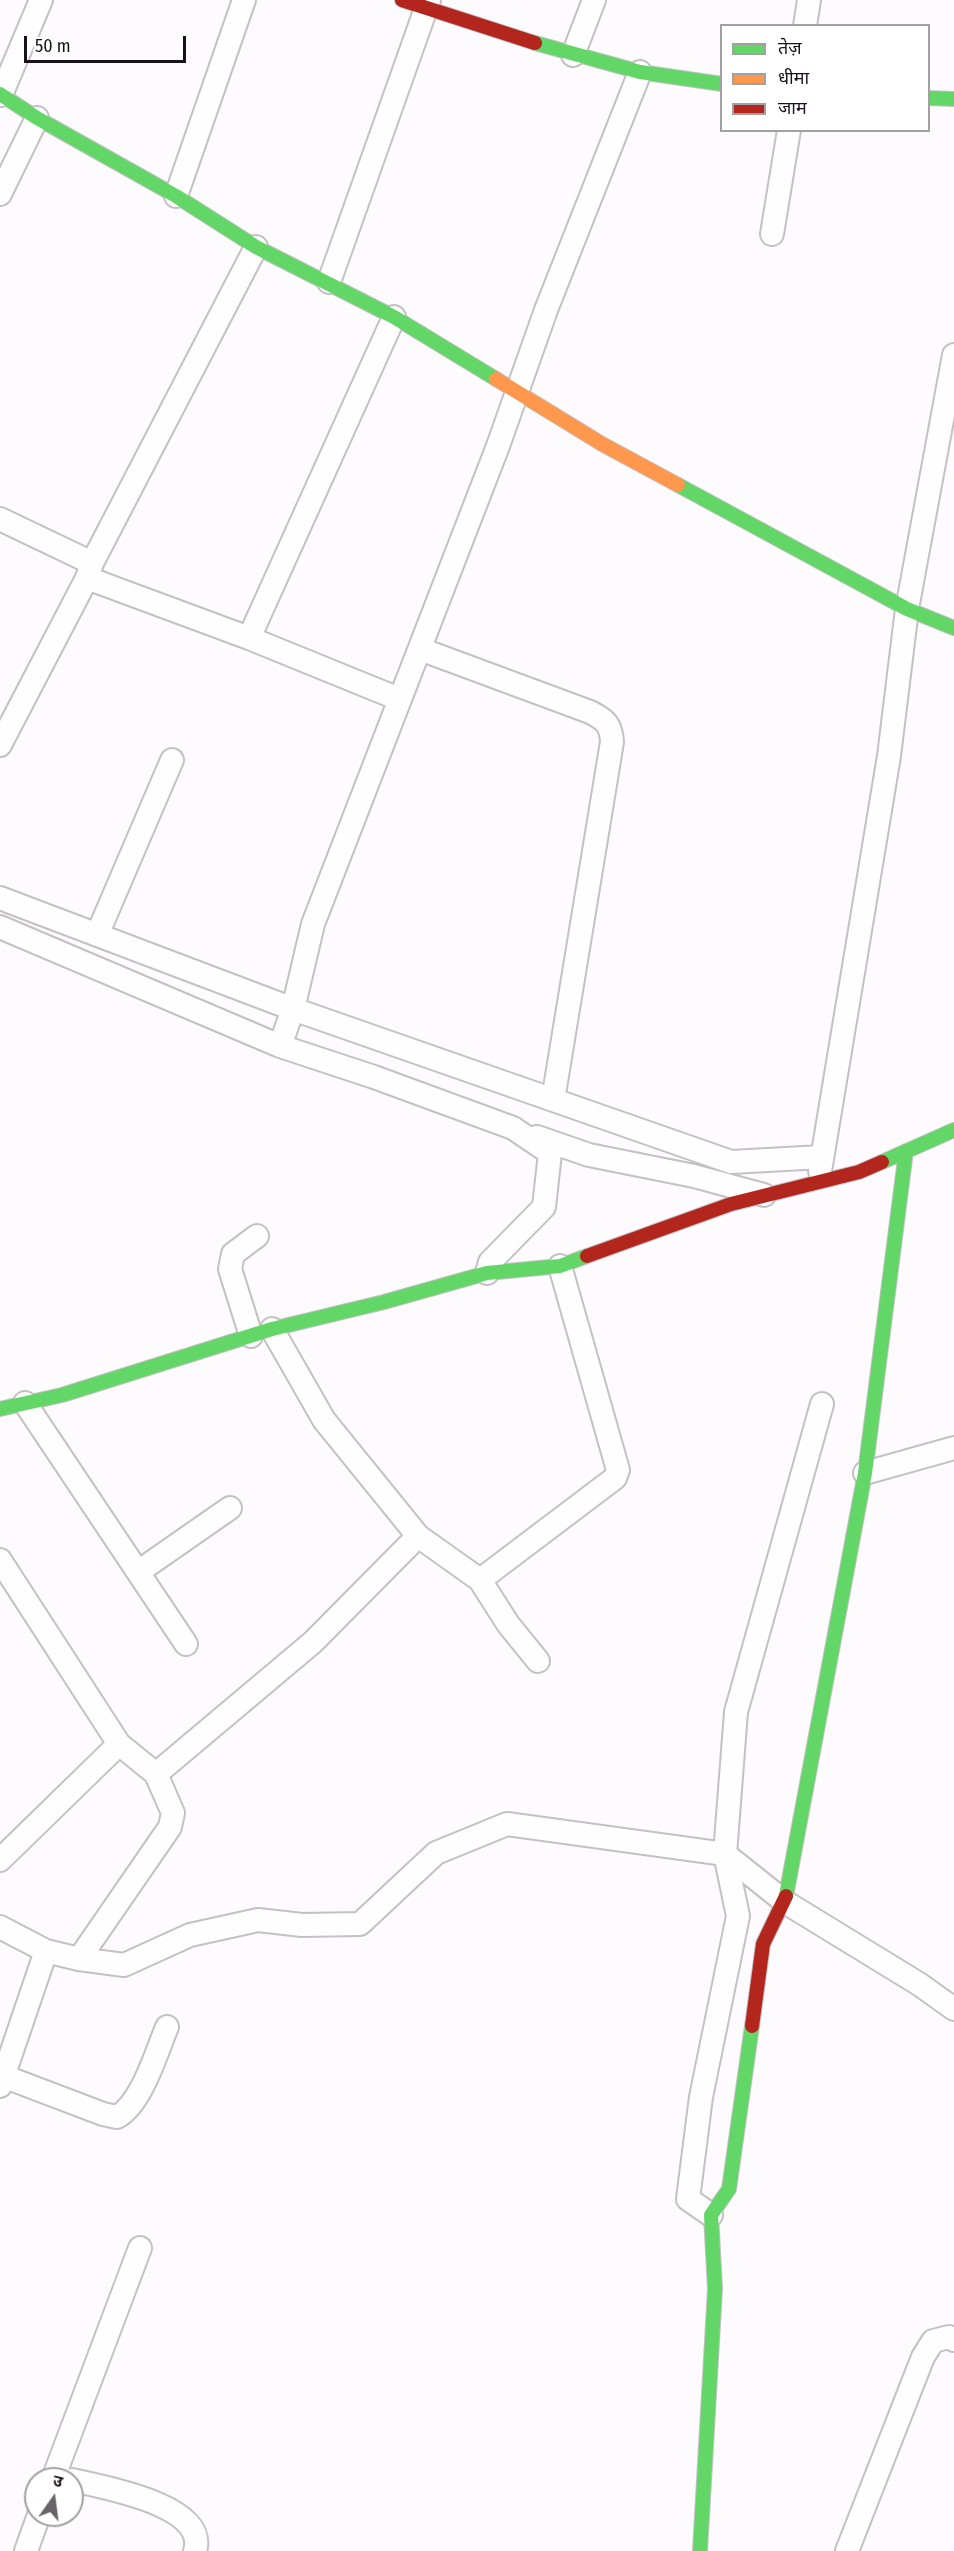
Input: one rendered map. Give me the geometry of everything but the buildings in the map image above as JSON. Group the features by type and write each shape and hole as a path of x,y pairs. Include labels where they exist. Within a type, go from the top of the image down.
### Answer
{"street":[{"path":"41,0 1,94 36,118 176,196 256,247 329,282 394,317 602,444 907,609 954,628"},
{"path":"176,196 244,0"},
{"path":"402,0 428,4 573,55 640,72 720,84"},
{"path":"573,55 594,0"},
{"path":"806,24 810,0"},
{"path":"329,282 428,4"},
{"path":"280,1046 293,1009 313,924 640,72"},
{"path":"930,98 954,99"},
{"path":"0,194 36,118"},
{"path":"772,234 789,132"},
{"path":"0,745 256,247"},
{"path":"249,638 394,317"},
{"path":"819,1182 889,756 907,609 954,355"},
{"path":"0,519 89,571 399,699"},
{"path":"420,649 590,712 604,719 612,729 612,742 554,1100"},
{"path":"97,935 172,759"},
{"path":"0,898 293,1009 731,1162 822,1157"},
{"path":"0,927 280,1046 374,1077 589,1155 694,1176 764,1195"},
{"path":"487,1273 490,1262 544,1207 550,1153 513,1128"},
{"path":"0,1409 62,1395 262,1333 487,1273 560,1266 731,1204 859,1172 954,1130"},
{"path":"700,2551 715,2289 711,2215 729,2189 763,1944 785,1902 865,1473 906,1151"},
{"path":"257,1236 233,1254 230,1269 262,1333 324,1420 418,1536 480,1580 508,1624 538,1661"},
{"path":"480,1580 615,1478 618,1470 560,1266"},
{"path":"25,1403 186,1644"},
{"path":"711,2215 688,2199 701,2097 738,1916 725,1854 736,1712 822,1404"},
{"path":"865,1473 954,1448"},
{"path":"138,1572 230,1508"},
{"path":"156,1774 313,1642 418,1536"},
{"path":"0,1560 119,1744 156,1774 173,1813 170,1827 79,1959"},
{"path":"0,1860 119,1744"},
{"path":"0,1927 46,1951 79,1959 124,1965 190,1935 258,1920 302,1925 360,1924 436,1852 507,1824 725,1854 785,1902 919,1984 954,2009"},
{"path":"46,1951 2,2081 117,2117 127,2111 137,2096 167,2027"},
{"path":"66,2467 140,2248"},
{"path":"847,2551 923,2357 933,2342 949,2337 954,2340"},
{"path":"84,2484 156,2503 182,2517 194,2531 197,2545 195,2551"},
{"path":"26,2551 35,2527"}],"traffic: fast":[{"path":"535,43 640,72 720,84"},
{"path":"0,94 37,118 176,196 256,247 394,317 496,379"},
{"path":"930,98 954,99"},
{"path":"678,485 907,609 954,628"},
{"path":"882,1162 954,1130"},
{"path":"786,1896 865,1473 906,1151"},
{"path":"0,1409 62,1395 272,1329 384,1302 487,1273 560,1266 587,1256"},
{"path":"700,2551 715,2289 711,2215 729,2189 752,2026"}],"traffic: slow":[{"path":"496,379 602,444 678,485"}],"traffic: jam":[{"path":"402,0 535,43"},
{"path":"587,1256 731,1204 859,1172 882,1162"},
{"path":"752,2026 763,1944 786,1896"}]}
